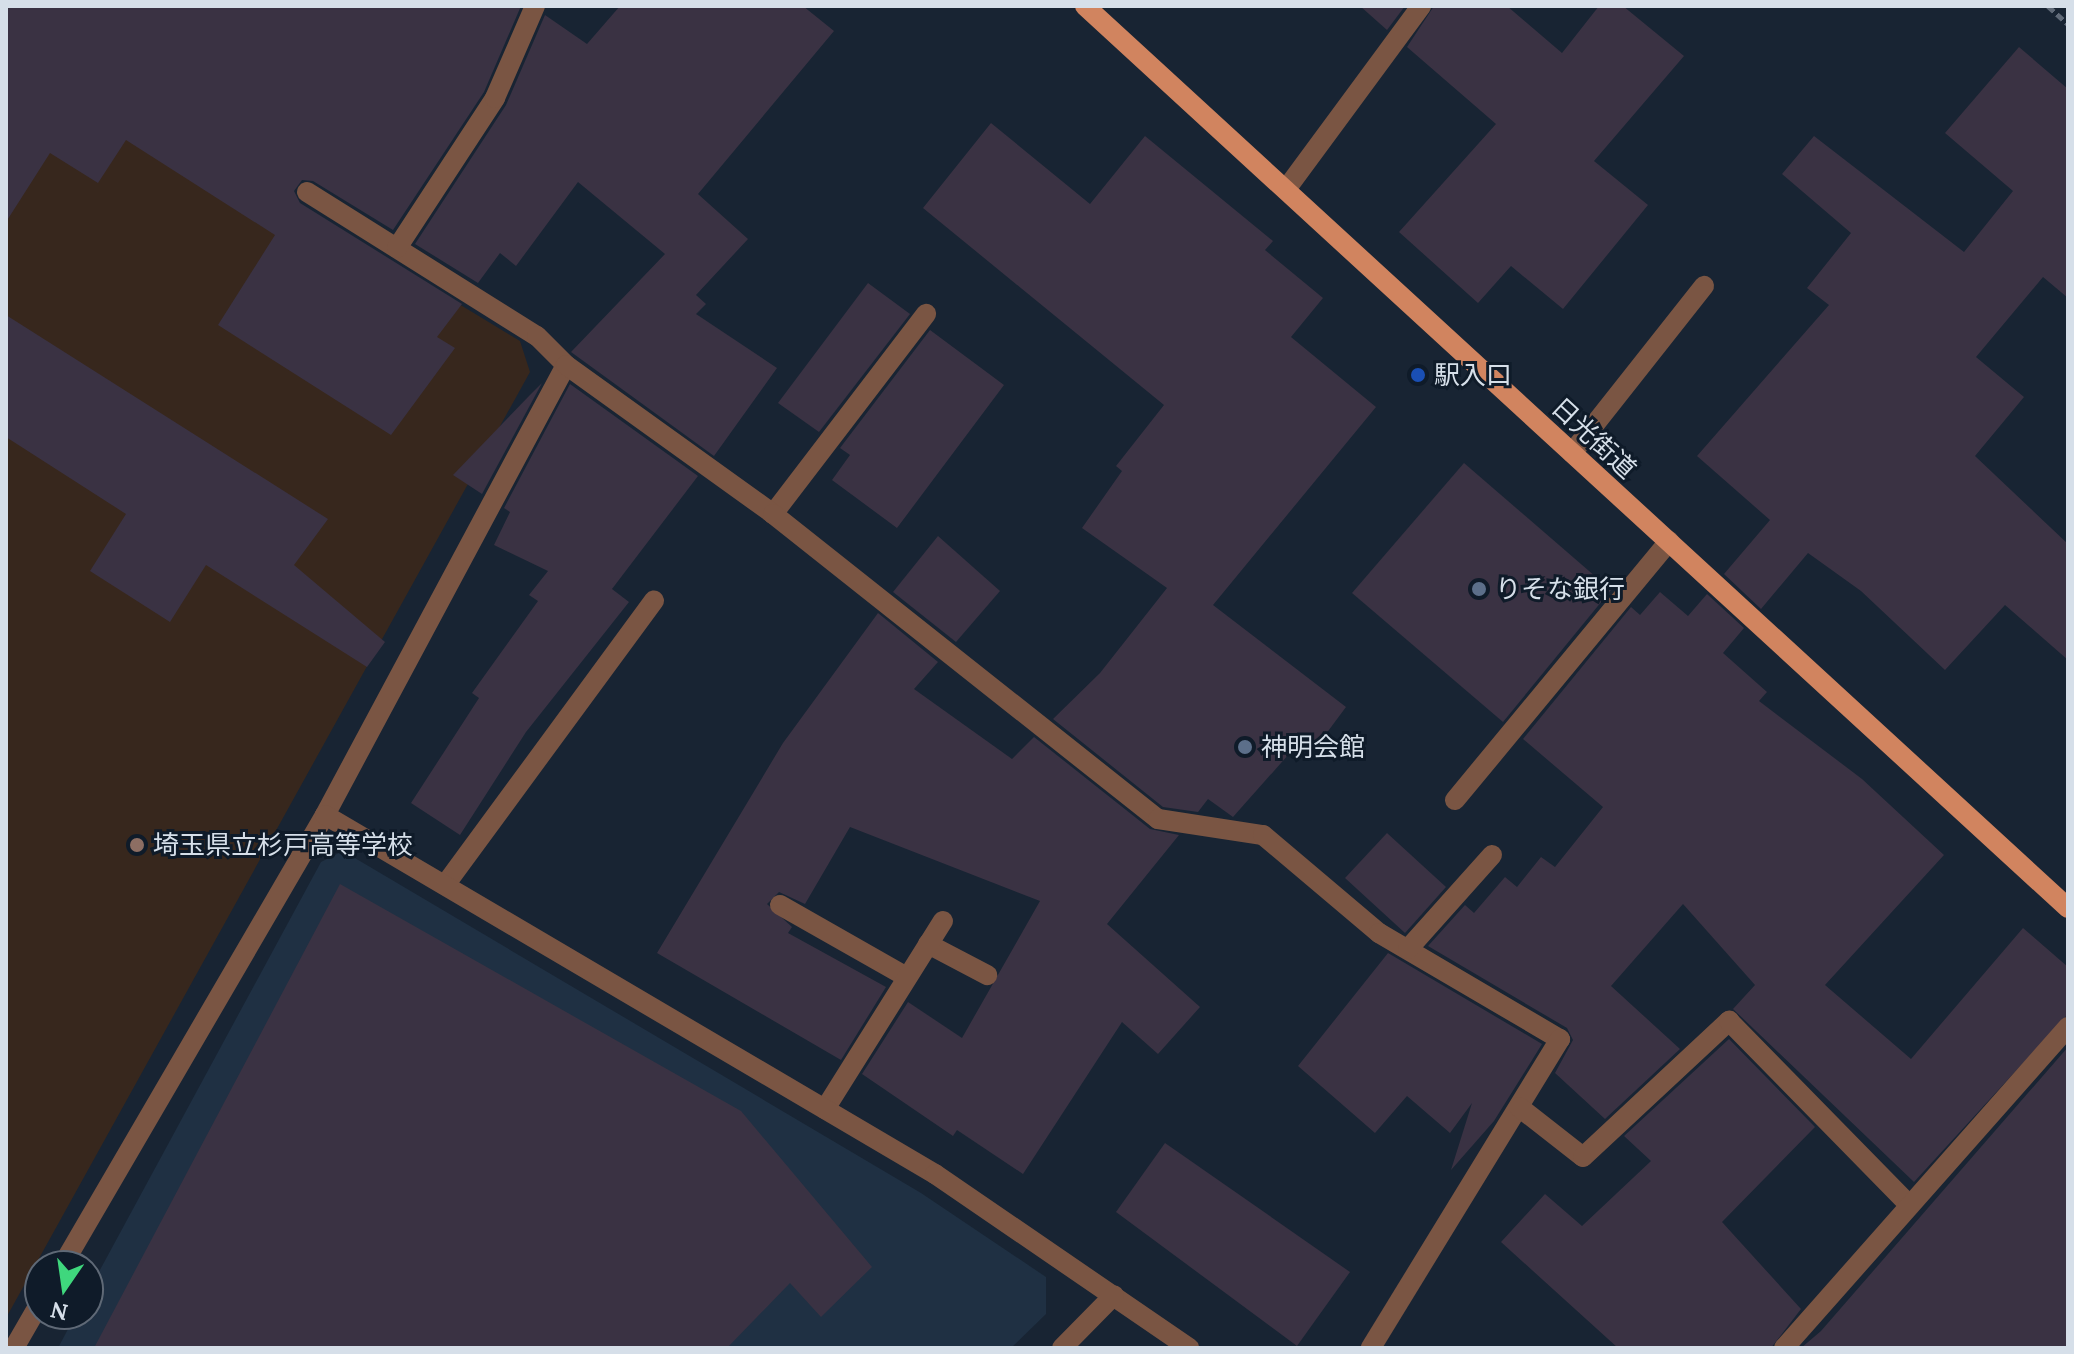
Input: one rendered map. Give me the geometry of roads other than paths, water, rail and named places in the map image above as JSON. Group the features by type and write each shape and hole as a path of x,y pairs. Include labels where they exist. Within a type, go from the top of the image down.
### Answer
{"main road":[{"name":"日光街道","path":"1085,6 1287,188 2068,908"}],"street":[{"path":"397,248 495,98 535,6"},
{"path":"1287,188 1421,6"},
{"path":"307,192 537,336 566,365 773,514 1158,819 1263,835 1379,933 1560,1039 1371,1348"},
{"path":"1572,453 1704,286"},
{"path":"773,514 926,314"},
{"path":"71,1250 325,815 566,365"},
{"path":"1455,800 1669,541"},
{"path":"445,885 654,601"},
{"path":"325,815 935,1174 1189,1348"},
{"path":"1408,949 1492,855"},
{"path":"780,905 907,977"},
{"path":"825,1109 943,921"},
{"path":"928,944 987,975"},
{"path":"1519,1107 1583,1157 1729,1021 1909,1205"},
{"path":"1784,1348 2068,1027"},
{"path":"1062,1348 1114,1295"},
{"path":"14,1348 24,1330"}],"place":[{"name":"駅入口","path":"1418,375"},
{"name":"りそな銀行","path":"1479,589"},
{"name":"神明会館","path":"1245,747"},
{"name":"埼玉県立杉戸高等学校","path":"137,845"}]}
